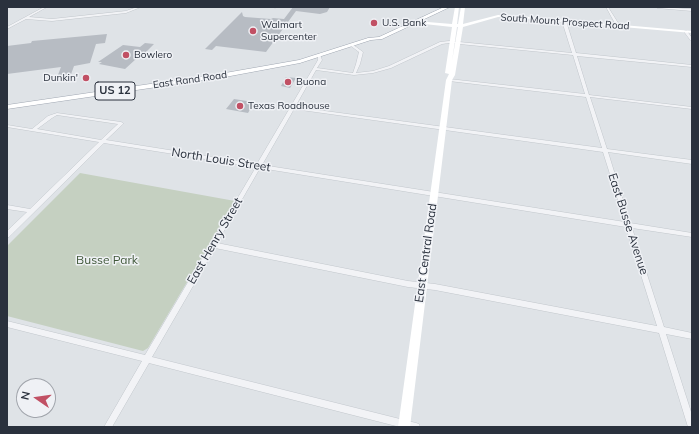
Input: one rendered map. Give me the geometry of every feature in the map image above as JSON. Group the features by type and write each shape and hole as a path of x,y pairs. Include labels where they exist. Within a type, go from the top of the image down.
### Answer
{"main road":[{"name":"East Rand Road","path":"370,39 376,34 439,7"},
{"name":"East Rand Road","path":"7,107 225,76 319,55 370,39 382,37 448,7"},
{"name":"East Central Road","path":"404,426 449,80 452,75 455,42 454,26 457,7"},
{"name":"East Central Road","path":"455,42 461,26 463,7"},
{"name":"South Mount Prospect Road","path":"415,22 461,26 502,16 692,32"},
{"path":"462,19 476,22"}],"street":[{"path":"7,28 46,7"},
{"path":"27,18 52,20 126,12 140,7"},
{"path":"607,7 618,26"},
{"path":"657,7 692,10"},
{"name":"East Busse Avenue","path":"564,21 692,427"},
{"path":"686,32 692,40"},
{"path":"315,69 354,74 382,70 442,43 455,42 692,66"},
{"path":"352,45 361,52 354,74"},
{"name":"East Henry Street","path":"108,427 315,69 320,60 319,55"},
{"path":"449,80 692,108"},
{"path":"292,108 692,162"},
{"path":"7,235 121,123 57,114 48,118 33,130"},
{"name":"North Louis Street","path":"7,126 692,235"},
{"path":"7,207 31,211"},
{"path":"213,245 400,282 692,336"},
{"path":"7,324 404,426 416,427"}],"green space":[{"name":"Busse Park","path":"80,173 235,201 148,348 143,351 7,316 7,246"}],"building":[{"name":"Walmart Supercenter","path":"293,7 330,7 327,12 320,14 296,11 266,52 216,46 212,50 205,49 242,12 243,16 245,17 284,19"},
{"path":"107,34 105,43 96,44 90,63 74,66 69,80 56,80 61,67 7,74 7,46 31,43 32,41"},
{"name":"Bowlero","path":"145,43 154,44 139,59 136,59 125,69 99,64 102,62 98,62 123,45 140,47"},
{"name":"Buona","path":"286,77 296,78 290,88 281,86"},
{"name":"Texas Roadhouse","path":"234,99 253,102 248,113 226,109"}],"place":[{"name":"U.S. Bank","path":"374,23"},
{"name":"Walmart Supercenter","path":"253,31"},
{"name":"Bowlero","path":"126,55"},
{"name":"Dunkin'","path":"86,78"},
{"name":"Buona","path":"288,82"},
{"name":"Texas Roadhouse","path":"240,106"}]}
